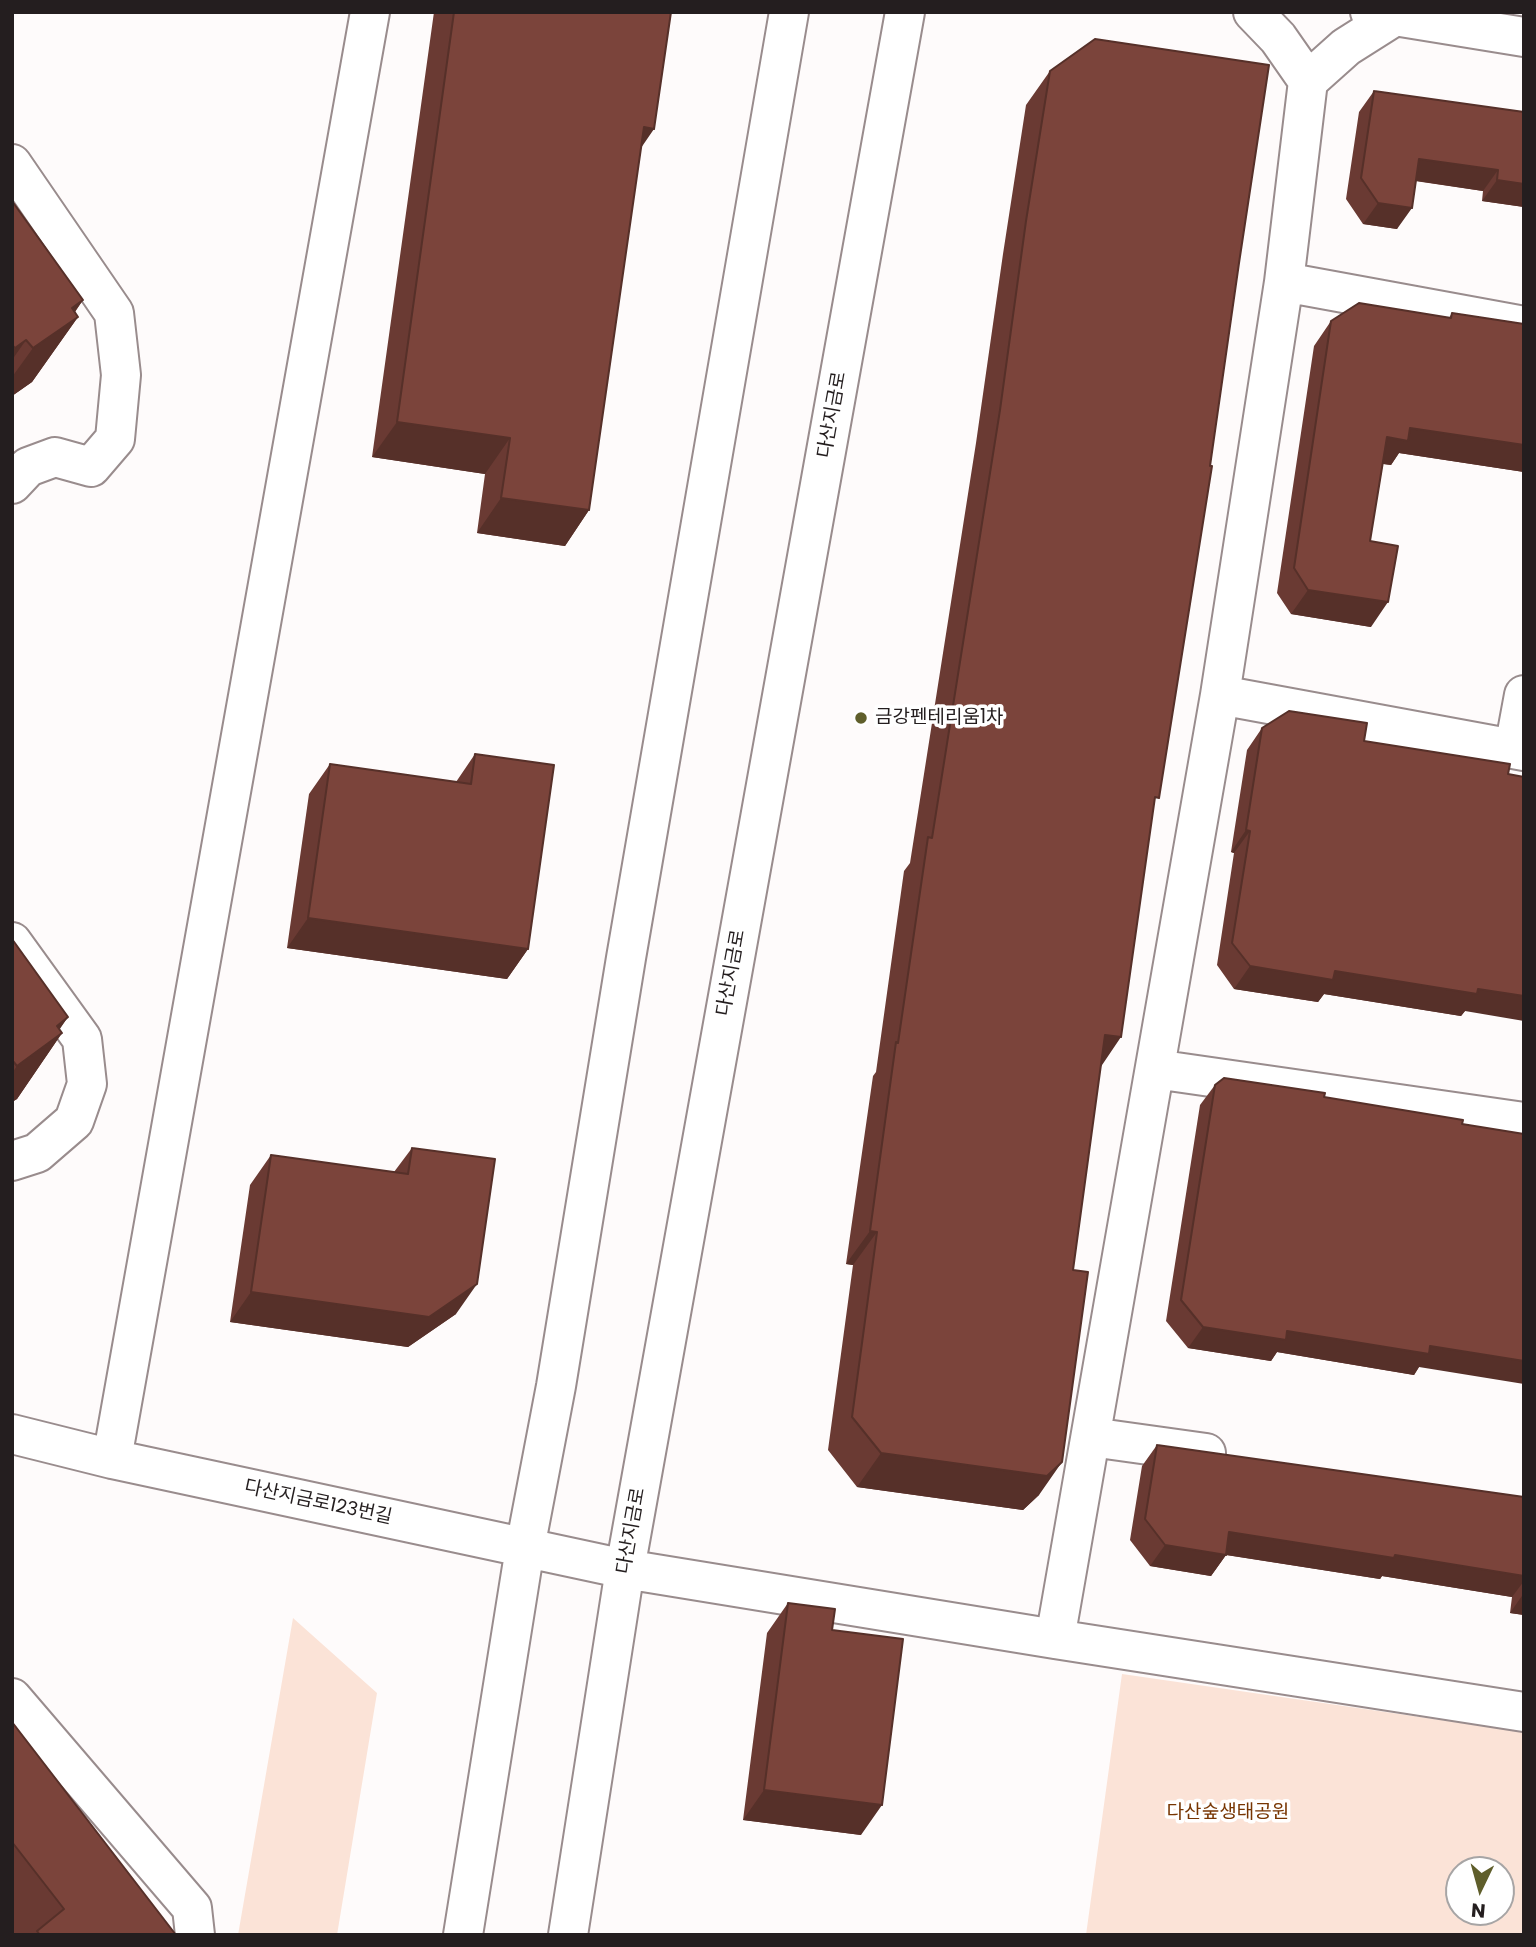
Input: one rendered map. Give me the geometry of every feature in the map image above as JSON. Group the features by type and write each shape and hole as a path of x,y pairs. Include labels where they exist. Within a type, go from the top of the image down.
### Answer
{"street":[{"path":"112,1459 370,12"},
{"path":"463,1935 525,1548 556,1387 628,945 789,12"},
{"name":"다산지금로","path":"568,1935 625,1569 905,12"},
{"path":"1253,12 1278,38 1308,81"},
{"path":"1055,1639 1220,695 1284,282 1308,81 1382,14 1524,37"},
{"path":"12,164 114,313 121,375 116,439 91,467 55,457 28,467 12,484"},
{"path":"1284,282 1524,326"},
{"path":"1220,695 1519,750 1524,695"},
{"path":"12,942 82,1039 87,1084 74,1121 37,1153 12,1161"},
{"path":"1155,1069 1524,1122"},
{"name":"다산지금로123번길","path":"12,1434 112,1459 625,1569 1524,1712"},
{"path":"1091,1437 1240,1458"},
{"path":"12,1698 192,1908 195,1935"}],"green space":[{"path":"293,1618 377,1693 337,1935 238,1935"},
{"name":"다산숲생태공원","path":"1122,1674 1524,1732 1524,1935 1086,1935"}],"building":[{"path":"454,12 671,12 654,129 644,127 589,510 501,498 510,438 397,422"},
{"path":"1095,39 1269,65 1212,466 1159,798 1155,797 1121,1037 1105,1035 1073,1270 1088,1272 1062,1462 1047,1476 881,1453 852,1417 877,1232 870,1231 896,1042 898,1043 928,837 932,838 1000,410 1050,71"},
{"path":"1374,91 1524,112 1524,184 1497,180 1498,170 1419,159 1412,208 1378,203 1361,178"},
{"path":"12,201 83,300 72,308 78,317 33,348 26,340 15,348 12,345"},
{"path":"1359,303 1451,318 1452,313 1524,324 1524,445 1410,428 1408,441 1387,437 1370,541 1398,546 1388,602 1308,590 1294,568 1331,321"},
{"path":"1289,711 1367,723 1364,741 1510,764 1508,774 1524,777 1524,996 1478,989 1477,994 1335,971 1333,980 1250,966 1232,943 1250,831 1246,830 1262,728"},
{"path":"475,754 554,765 528,949 308,918 330,764 471,784"},
{"path":"12,939 68,1017 57,1026 62,1033 17,1066 12,1060"},
{"path":"1224,1078 1325,1093 1324,1097 1463,1120 1462,1124 1524,1134 1524,1361 1430,1346 1429,1354 1287,1331 1286,1340 1203,1327 1181,1300 1215,1085"},
{"path":"412,1148 495,1159 477,1284 429,1317 251,1292 271,1155 408,1174"},
{"path":"1157,1445 1524,1497 1524,1576 1229,1532 1226,1555 1165,1545 1145,1519"},
{"path":"788,1603 835,1609 832,1630 903,1639 882,1805 764,1790"},
{"path":"12,1722 176,1935 40,1935 37,1931 64,1909 12,1842"}],"place":[{"name":"금강펜테리움1차","path":"861,718"}]}
